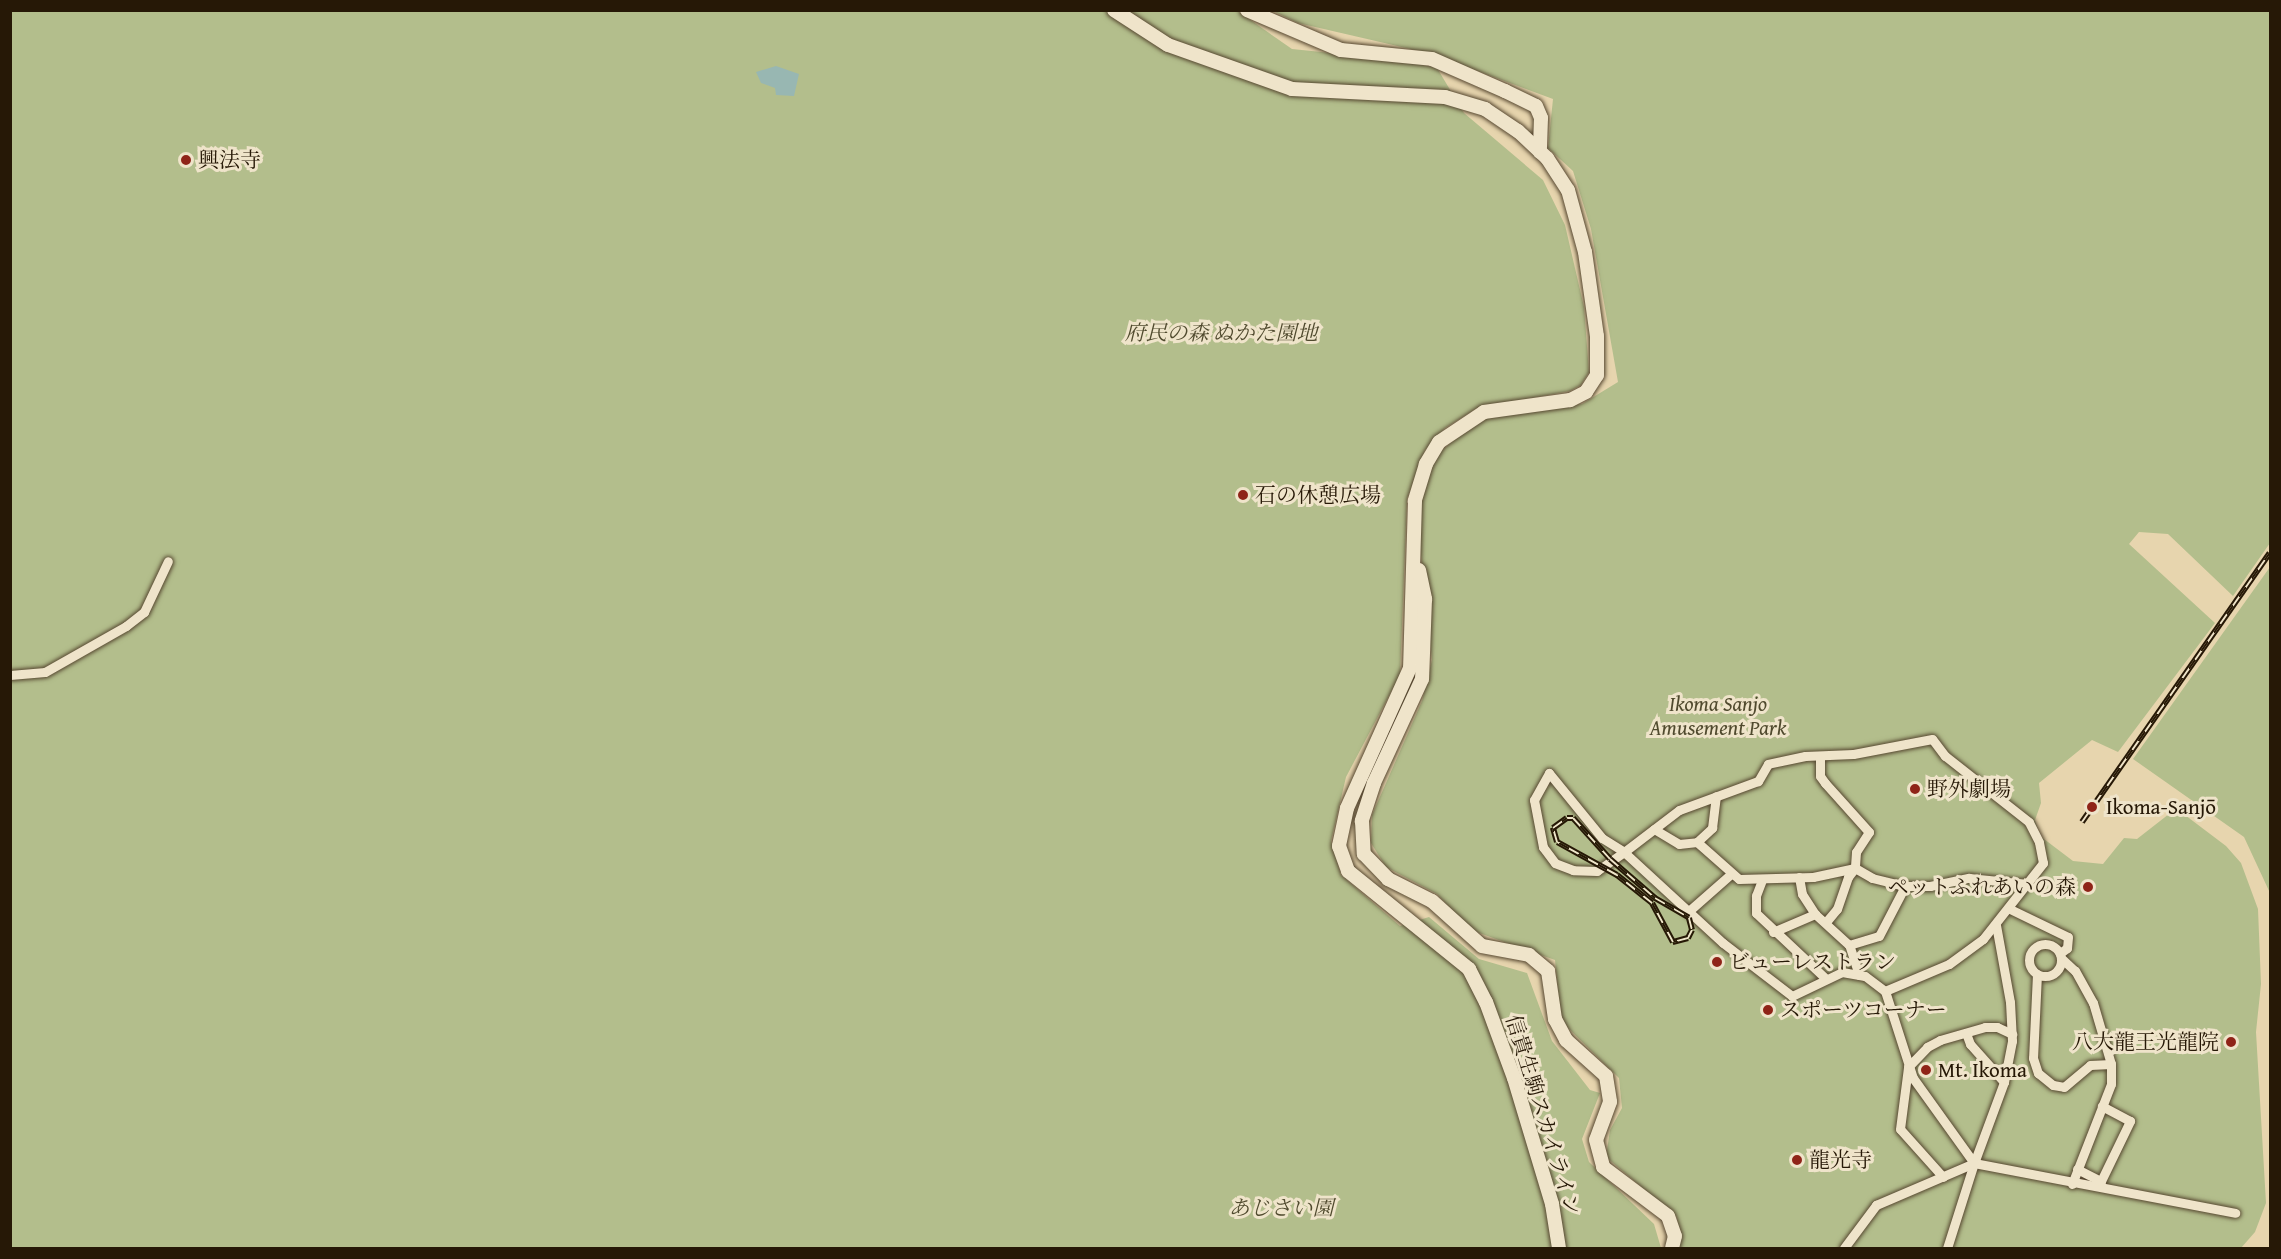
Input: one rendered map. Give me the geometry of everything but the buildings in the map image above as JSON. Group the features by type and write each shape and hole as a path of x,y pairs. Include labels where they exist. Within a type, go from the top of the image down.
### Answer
{"street":[{"name":"信貴生駒スカイライン","path":"1114,10 1168,45 1292,89 1445,97 1485,109 1518,131 1540,152 1568,190 1578,219 1597,336 1597,375 1593,385 1578,397 1484,412 1439,442 1426,464 1415,501 1416,564 1408,677 1347,808 1339,846 1348,871 1469,969 1486,1002 1514,1078 1552,1204 1558,1248"},
{"path":"1246,10 1341,50 1432,59 1505,91 1536,106 1541,118 1540,152"},
{"path":"10,675 45,672 126,626 144,612 168,561"},
{"path":"1416,564 1423,577 1425,599 1422,679 1401,732 1374,783 1362,821 1364,855 1388,879 1432,901 1482,946 1529,955 1548,971 1555,1019 1566,1040 1606,1076 1610,1102 1596,1140 1603,1167 1668,1216 1675,1236 1672,1248"},
{"path":"1885,991 1949,964 1996,925 2043,863 2039,842 2029,822 1945,756 1932,739 1853,754 1820,756 1768,764 1758,781 1679,810 1624,852 1596,871 1573,870 1555,863 1543,847 1534,800 1549,773 1595,831 1624,852 1690,910 1723,943 1792,996 1842,972 1859,975 1885,991 1908,1067 1926,1100 1974,1163"},
{"path":"1820,756 1820,776 1869,832 1856,852 1855,868 1848,877 1837,909 1826,922"},
{"path":"1654,829 1679,844 1697,842 1712,828 1716,796"},
{"path":"1697,842 1739,879 1799,877 1855,868 1872,878 1905,885 1930,886 1969,878 2028,884"},
{"path":"1690,910 1731,874"},
{"path":"1799,877 1802,894 1815,914 1849,945 1859,975"},
{"path":"1762,880 1756,896 1756,913 1773,932 1802,953 1826,979"},
{"path":"1849,945 1879,936 1905,885"},
{"path":"2010,909 2068,937 2067,948 2061,956 2051,975 2037,974 2030,966 2032,950 2047,944 2061,956 2075,971 2093,1003 2111,1064 2111,1084 2072,1184"},
{"path":"1773,932 1815,914"},
{"path":"1947,1248 1974,1163 2004,1082 2012,1034 1996,925"},
{"path":"2037,974 2032,1019 2036,1038 2032,1058 2038,1073 2054,1085 2064,1087 2090,1065 2111,1064"},
{"path":"1943,1177 1900,1129 1908,1067 1927,1047 1966,1033 1997,1027 2012,1034"},
{"path":"1966,1033 1970,1044 2004,1082"},
{"path":"2077,1169 2101,1181 2130,1121 2102,1106"},
{"path":"1844,1248 1876,1205 1974,1163 2072,1184 2235,1213"}],"green space":[{"path":"1236,10 1292,49 1399,60 1437,68 1464,113 1543,180 1565,225 1584,307 1589,372 1581,385 1570,391 1477,408 1445,428 1425,450 1407,499 1400,675 1346,777 1331,841 1341,875 1400,926 1429,917 1479,959 1527,973 1552,1041 1590,1090 1600,1093 1582,1139 1589,1162 1654,1224 1661,1248 11,1248 10,11"},
{"name":"Ikoma Sanjo Amusement Park","path":"1273,11 2270,11 2270,543 2233,596 2168,534 2139,532 2129,544 2215,623 2118,752 2092,740 2039,783 2041,803 2035,820 2040,836 2073,861 2103,864 2124,838 2137,839 2169,814 2181,812 2226,846 2241,863 2258,909 2261,984 2256,1032 2266,1203 2255,1232 2241,1248 1680,1248 1677,1217 1606,1157 1610,1130 1622,1108 1619,1078 1561,1021 1555,960 1471,930 1437,894 1386,867 1371,843 1372,815 1422,701 1432,660 1419,535 1419,510 1429,471 1440,452 1477,421 1500,413 1582,404 1618,382 1591,229 1573,171 1548,148 1553,99 1432,54 1298,23"},
{"path":"2270,567 2270,893 2244,837 2133,759"}],"water":[{"path":"776,66 799,74 794,96 776,95 775,88 761,83 756,72"}],"railway":[{"path":"2082,822 2270,553"},
{"path":"1567,818 1573,818 1610,859 1655,898 1689,918 1692,930 1688,938 1673,942 1652,903 1617,875 1557,842 1553,828 1567,818"}],"place":[{"name":"興法寺","path":"186,160"},
{"name":"石の休憩広場","path":"1243,495"},
{"name":"野外劇場","path":"1915,789"},
{"name":"Ikoma-Sanjō","path":"2092,807"},
{"name":"ペットふれあいの森","path":"2088,887"},
{"name":"ビューレストラン","path":"1717,962"},
{"name":"スポーツコーナー","path":"1768,1010"},
{"name":"八大龍王光龍院","path":"2231,1042"},
{"name":"Mt. Ikoma","path":"1926,1070"},
{"name":"龍光寺","path":"1797,1160"}],"park label":[{"name":"府民の森 ぬかた園地","path":"1221,333"},
{"name":"あじさい園","path":"1281,1208"}]}
